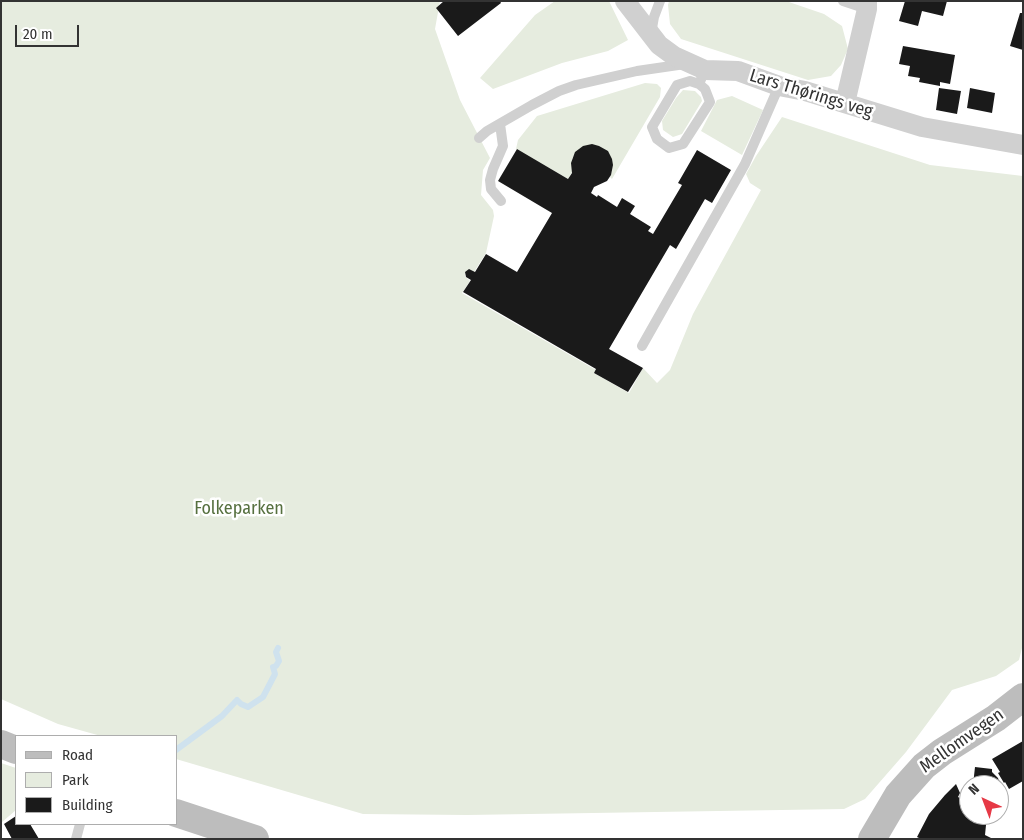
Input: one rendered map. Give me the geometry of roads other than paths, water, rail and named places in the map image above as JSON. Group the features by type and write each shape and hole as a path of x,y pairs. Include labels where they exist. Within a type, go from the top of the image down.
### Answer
{"street":[{"path":"625,1 659,45 698,73"},
{"path":"845,103 867,5"},
{"name":"Lars Thørings veg","path":"698,73 738,71 779,86 845,103 922,127 1023,145"},
{"name":"Mellomvegen","path":"872,839 898,795 924,766 942,752 996,718 1023,697"},
{"path":"1,744 15,750"},
{"path":"178,814 255,839"}],"lane":[{"path":"651,35 654,17 660,1"},
{"path":"842,1 867,5"},
{"path":"479,138 559,91 576,85 637,71 698,73"},
{"path":"698,73 710,102 683,144 669,148 657,139 652,127 678,85 690,81 698,73"},
{"path":"642,346 744,164 779,86"},
{"path":"500,124 503,146 490,180 491,189 501,201"},
{"path":"76,839 80,825"}],"waterway":[{"path":"178,749 222,716 237,700 248,707 263,697 275,674 273,667 279,661 276,652 278,648"}],"park label":[{"name":"Folkeparken","path":"239,509"}]}
